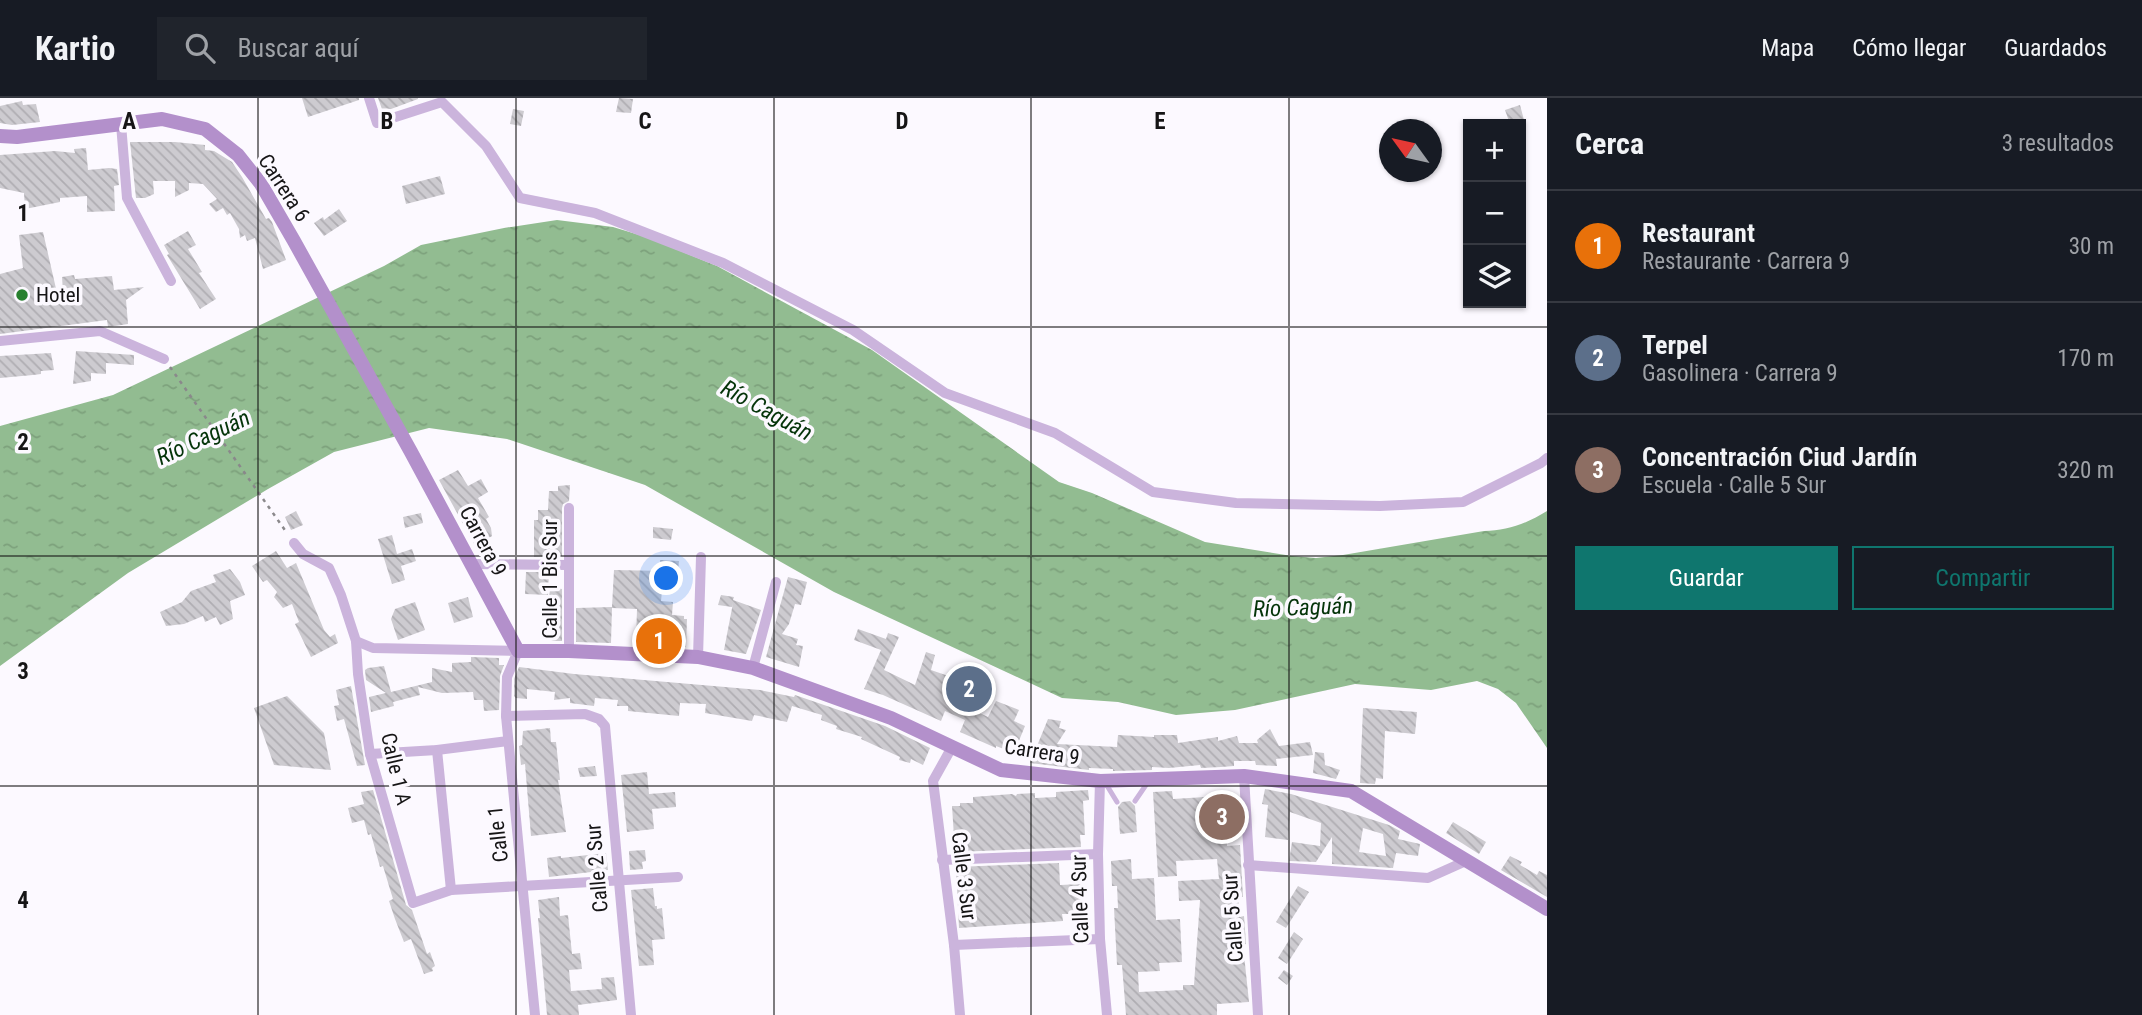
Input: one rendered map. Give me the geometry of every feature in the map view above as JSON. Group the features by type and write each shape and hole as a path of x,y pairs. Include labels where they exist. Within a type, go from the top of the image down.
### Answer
{"main road":[{"name":"Carrera 6","path":"0,136 18,137 162,119 205,129 238,155 261,184 411,452"},
{"name":"Carrera 9","path":"411,452 518,651 698,657 753,668 891,719 1001,770 1102,781 1244,776 1351,792 1547,909"}],"street":[{"path":"369,98 377,123 442,102 486,146 520,198 595,213 723,262 853,330 945,393 1055,433 1153,492 1236,503 1380,506 1463,502 1547,458"},
{"path":"121,124 127,198 172,281"},
{"path":"0,341 100,331 164,359"},
{"name":"Calle 1 Bis Sur","path":"569,508 569,651"},
{"name":"Calle 1 A","path":"294,543 303,554 329,568 341,594 356,641 370,754 413,903 451,890"},
{"path":"698,657 701,557"},
{"path":"472,565 568,565"},
{"path":"753,668 776,582"},
{"name":"Carrera 9","path":"356,641 373,648 518,651"},
{"name":"Calle 1","path":"518,651 507,677 506,716 535,1015"},
{"name":"Calle 2 Sur","path":"506,716 585,714 599,719 605,726 631,1015"},
{"path":"370,754 437,750 508,741"},
{"name":"Calle 3 Sur","path":"952,747 933,781 960,1015"},
{"path":"437,750 451,890 678,877"},
{"name":"Calle 5 Sur","path":"1244,776 1258,1015"},
{"name":"Calle 4 Sur","path":"1102,781 1098,854 1100,939 1107,1015"},
{"path":"942,860 1098,854"},
{"path":"1248,865 1428,878 1466,862"},
{"path":"954,945 1100,939"}],"lane":[{"path":"1135,801 1149,780"},
{"path":"1102,781 1117,802"}],"path":[{"path":"164,359 294,543"}],"water":[{"name":"Río Caguán","path":"557,220 613,227 646,237 717,266 872,350 1059,482 1092,493 1205,542 1316,558 1501,530 1525,523 1547,511 1547,748 1516,703 1498,689 1477,681 1431,690 1355,684 1235,710 1176,715 1118,702 1062,698 834,592 645,485 507,439 429,428 334,452 128,573 0,666 0,426 113,395 384,266 421,245"}],"building":[{"path":"302,98 359,98 359,100 308,117"},
{"path":"378,98 418,98 418,99 383,112"},
{"path":"619,98 633,99 631,113 616,112"},
{"path":"22,101 23,105 36,104 40,122 12,125 0,123 0,106"},
{"path":"1520,105 1524,119 1508,119 1505,110"},
{"path":"513,109 524,111 521,126 510,124"},
{"path":"130,142 205,145 205,150 214,151 232,162 266,219 269,218 272,222 286,260 263,269 255,238 247,241 245,235 240,238 239,229 230,213 227,215 223,208 216,212 209,204 217,199 203,184 189,183 189,190 175,197 175,181 153,181 154,194 136,198"},
{"path":"86,148 88,170 117,169 119,185 114,186 115,211 87,212 87,196 60,198 60,202 25,209 24,193 0,188 0,155 55,151 75,153 74,149"},
{"path":"440,176 445,194 406,204 402,186"},
{"path":"339,209 347,221 324,236 314,223 323,217 324,220"},
{"path":"188,231 196,245 188,249 202,272 199,273 216,299 200,309 167,255 169,254 164,245"},
{"path":"43,232 57,293 63,292 62,277 74,275 75,279 112,276 114,290 144,287 126,300 128,324 108,327 107,320 0,334 0,274 23,268 19,235"},
{"path":"76,351 134,355 134,365 106,363 106,374 91,373 91,381 73,384"},
{"path":"51,353 54,370 0,378 0,356"},
{"path":"458,470 468,486 481,479 488,492 478,498 489,517 486,519 492,536 484,541 488,549 479,553 439,480"},
{"path":"570,485 569,501 563,504 562,508 562,556 534,557 534,520 538,520 538,510 548,510 549,491 558,491 558,486"},
{"path":"296,511 303,525 291,530 285,517"},
{"path":"421,513 423,523 405,528 403,517"},
{"path":"653,527 673,529 671,540 653,538"},
{"path":"392,535 397,554 412,549 416,561 401,566 405,580 392,584 378,539"},
{"path":"276,551 287,568 296,563 324,630 330,637 335,634 338,643 311,657 295,624 299,622 292,604 283,608 274,597 277,592 267,580 263,582 252,566"},
{"path":"660,560 679,561 678,571 660,570"},
{"path":"230,569 240,582 245,595 230,601 233,619 220,625 216,617 205,622 203,616 184,624 166,626 160,612 182,602 191,591 216,582 213,575"},
{"path":"614,570 664,571 661,601 673,602 672,615 684,616 684,619 687,619 686,647 649,645 646,640 636,641 637,609 612,608 611,643 576,642 576,608 612,607"},
{"path":"526,572 549,572 548,595 525,594"},
{"path":"788,577 807,582 801,605 795,604 789,624 782,634 798,639 796,645 803,646 799,667 766,657"},
{"path":"550,587 562,589 562,641 546,641"},
{"path":"721,595 734,597 733,600 761,610 746,654 724,650 733,603 732,607 718,605"},
{"path":"468,597 473,617 454,623 448,603"},
{"path":"415,602 425,630 398,640 391,619 395,609"},
{"path":"858,629 886,639 888,633 899,637 884,670 915,685 926,652 935,655 931,670 957,679 959,673 970,677 965,696 974,700 971,709 988,717 996,701 1019,710 1014,721 1025,726 1014,753 960,732 965,720 945,711 941,721 864,689 881,650 854,640"},
{"path":"471,657 499,658 499,665 504,665 500,676 499,710 484,711 483,700 474,700 473,692 442,693 418,687 420,695 393,702 394,706 371,712 369,697 386,693 366,680 365,670 368,668 384,666 391,692 432,682 432,668 452,672 452,663 471,662"},
{"path":"519,667 795,695 885,726 930,748 923,765 911,759 910,763 899,760 900,757 861,739 862,737 836,729 837,726 821,720 822,715 792,706 787,722 754,715 752,721 705,713 706,704 680,703 679,716 628,711 628,706 617,706 618,700 595,698 594,706 570,703 570,698 554,700 555,692 527,689 527,699 516,698 514,679"},
{"path":"351,686 365,765 357,766 344,719 337,721 334,706 339,705 336,690"},
{"path":"287,696 324,733 331,770 274,765 254,708"},
{"path":"1363,708 1417,712 1415,734 1385,731 1383,779 1376,778 1375,784 1360,783"},
{"path":"1048,719 1061,721 1059,728 1066,730 1057,744 1117,747 1118,735 1177,735 1178,743 1218,737 1218,741 1237,736 1239,743 1258,743 1257,740 1270,729 1279,746 1310,742 1313,755 1276,759 1277,766 1256,765 1255,761 1234,761 1234,766 1152,767 1152,770 1089,770 1030,763"},
{"path":"550,728 551,742 556,742 558,780 566,832 531,836 525,764 521,765 519,746 522,745 523,731"},
{"path":"1315,752 1324,753 1325,765 1340,770 1336,779 1313,773"},
{"path":"595,766 597,776 580,777 578,768"},
{"path":"647,772 649,794 675,792 676,807 652,809 654,829 627,832 621,775"},
{"path":"1265,789 1291,794 1389,825 1400,831 1398,839 1420,844 1418,856 1396,853 1393,868 1332,864 1332,837 1316,862 1289,861 1292,842 1320,846 1321,823 1290,812 1288,840 1265,837 1268,805 1262,804","holes":["1363,828 1383,834 1386,856 1359,852"]},
{"path":"373,790 406,905 412,910 427,954 430,952 435,966 433,971 424,974 411,939 404,942 395,919 389,901 393,899 371,834 368,835 364,820 352,823 348,808 364,804 361,792"},
{"path":"1088,790 1089,800 1083,801 1085,835 1080,835 1081,847 955,852 952,806 973,803 973,797 1035,793 1035,798 1056,797 1056,792"},
{"path":"1172,791 1173,799 1205,797 1206,808 1225,808 1227,846 1240,845 1243,897 1238,897 1240,917 1244,916 1246,944 1243,945 1249,1002 1217,1004 1217,1015 1126,1015 1122,965 1117,965 1114,908 1118,908 1117,886 1112,886 1111,861 1131,859 1132,879 1154,878 1156,920 1180,919 1182,962 1159,963 1160,971 1138,972 1139,992 1183,990 1183,985 1194,985 1200,900 1179,901 1178,881 1219,879 1217,859 1176,861 1177,876 1158,877 1153,792"},
{"path":"1130,801 1135,806 1137,832 1120,834 1118,807 1122,802"},
{"path":"1453,822 1486,842 1479,854 1446,833"},
{"path":"645,850 646,861 642,862 643,869 630,870 629,851"},
{"path":"606,853 608,870 549,877 547,858"},
{"path":"1510,856 1537,875 1539,871 1547,875 1547,897 1501,870"},
{"path":"1059,863 1060,885 1082,884 1085,914 1062,914 1063,921 959,928 956,867"},
{"path":"1298,886 1309,892 1286,928 1276,922"},
{"path":"653,888 655,906 657,909 662,908 665,939 652,940 654,965 639,966 631,890"},
{"path":"559,897 560,916 568,915 572,954 580,953 582,969 569,970 571,991 602,989 601,978 614,977 617,1000 578,1005 579,1015 547,1015 538,900"},
{"path":"1294,932 1303,939 1287,964 1278,958"},
{"path":"1284,970 1293,976 1287,985 1278,978"}],"place":[{"name":"Hotel","path":"22,295"},
{"name":"Restaurant","path":"659,641"},
{"name":"Terpel","path":"969,689"},
{"name":"Concentración Ciud Jardín","path":"1222,817"}]}
